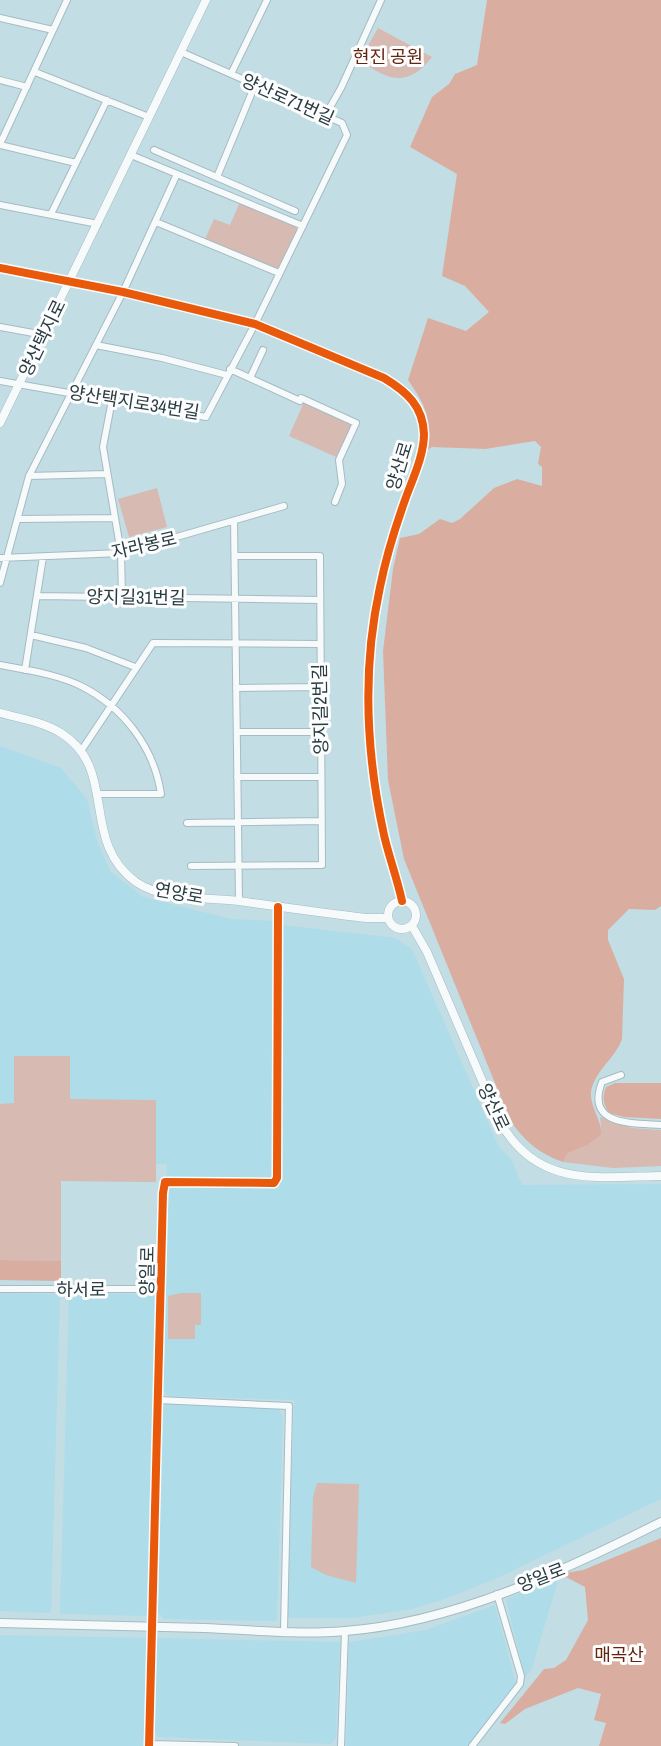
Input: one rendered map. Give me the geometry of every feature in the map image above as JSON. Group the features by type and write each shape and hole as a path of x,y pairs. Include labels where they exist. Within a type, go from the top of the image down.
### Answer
{"main road":[{"name":"양일로","path":"0,1623 345,1631 413,1620 498,1594 595,1556 661,1522"}],"street":[{"path":"67,0 0,145 76,163"},
{"name":"양산택지로","path":"0,423 206,0"},
{"path":"231,74 267,0"},
{"path":"324,116 341,88 381,0"},
{"path":"0,18 53,30"},
{"name":"양산로71번길","path":"181,52 342,123 347,135 255,324"},
{"path":"35,72 149,117"},
{"path":"0,80 27,87"},
{"path":"217,177 255,85"},
{"path":"51,214 107,100"},
{"path":"154,150 295,212"},
{"path":"131,155 303,226"},
{"path":"0,583 3,558 18,519 29,476 123,292 177,174"},
{"path":"0,205 98,224"},
{"path":"156,222 279,273"},
{"name":"양산로","path":"0,268 123,292 255,324 384,378 401,388 414,402 423,427 423,447 385,562 374,616 368,708 373,775 385,836 402,901"},
{"name":"양산택지로34번길","path":"0,381 206,417 255,324"},
{"path":"0,327 44,335"},
{"path":"96,345 250,378 356,423 339,460 342,484 335,502"},
{"path":"250,378 263,350"},
{"path":"112,400 103,447 121,553 122,597"},
{"path":"29,476 106,474"},
{"name":"자라봉로","path":"3,558 121,553 284,506"},
{"path":"18,519 115,518"},
{"path":"234,521 239,901"},
{"name":"양지길2번길","path":"235,556 320,556 322,865 238,864"},
{"path":"25,670 43,557"},
{"name":"양지길31번길","path":"37,596 320,600"},
{"path":"30,635 86,648 135,667"},
{"path":"81,751 153,643 320,644"},
{"path":"0,664 81,685 120,713 143,742 157,774 160,794 98,794"},
{"path":"236,688 320,687"},
{"name":"연양로","path":"0,713 59,731 81,751 91,769 98,794 102,832 106,844 115,861 135,881 158,891 180,895 366,918 387,918"},
{"path":"237,732 320,732"},
{"path":"237,777 321,777"},
{"path":"187,823 322,821"},
{"path":"191,866 238,864"},
{"path":"402,901 411,904 416,911 416,920 412,926 398,929 390,924 387,918 391,906 402,901"},
{"name":"양일로","path":"235,1746 149,1745 165,1182 274,1183 277,1178 278,907"},
{"name":"양산로","path":"412,926 427,952 499,1120 515,1145 527,1157 557,1173 578,1176 661,1176"},
{"path":"621,1075 602,1082 599,1104 604,1114 620,1122 661,1125"},
{"name":"하서로","path":"0,1288 162,1289"},
{"path":"158,1400 289,1406 284,1631"},
{"path":"472,1746 520,1684 521,1676 498,1594"},
{"path":"341,1746 345,1631"}],"shaded area":[{"path":"0,746 61,768 87,799 97,841 111,872 143,897 231,919 274,921 282,925 395,938 412,949 499,1147 511,1159 522,1185 661,1184 661,1499 493,1580 439,1601 411,1609 353,1618 287,1618 294,1400 168,1396 162,1389 167,1164 156,1164 156,1182 61,1181 61,1281 0,1280"},
{"path":"0,1293 60,1294 51,1613 0,1611"},
{"path":"69,1294 150,1294 156,1299 148,1616 60,1614"},
{"path":"166,1404 278,1409 283,1416 277,1619 275,1621 164,1619 157,1611 162,1409"},
{"path":"560,1574 532,1668 525,1677 506,1600"},
{"path":"495,1605 516,1683 468,1746 346,1746 349,1642 426,1630"},
{"path":"0,1635 147,1638 144,1746 0,1746"},
{"path":"156,1638 340,1642 336,1738 331,1744 158,1737 154,1730"}],"green space":[{"path":"487,0 661,0 661,906 655,910 629,909 608,930 608,940 624,979 622,1039 597,1077 591,1093 602,1134 588,1145 568,1153 563,1162 533,1146 510,1120 404,859 388,780 383,651 393,569 400,538 419,534 440,519 452,523 460,519 494,488 517,479 542,486 542,467 538,464 541,447 535,441 485,449 432,447 427,450 429,429 426,413 408,380 428,318 466,331 489,312 465,286 442,276 457,174 410,147 432,97 449,84 455,74 477,65"},
{"name":"현진 공원","path":"378,28 432,57 415,74 406,77 398,78 380,73 360,60"},
{"path":"240,202 296,227 298,231 279,271 205,239 214,219 230,225"},
{"path":"304,402 352,424 336,457 289,436"},
{"path":"157,488 167,527 129,537 118,499"},
{"path":"14,1056 70,1056 70,1099 156,1100 156,1182 61,1181 61,1261 0,1260 0,1104 14,1103"},
{"path":"615,1083 661,1083 661,1119 624,1117 609,1113 604,1103 604,1094 606,1087"},
{"path":"600,1117 632,1128 661,1130 661,1166 613,1168 563,1162 568,1153 588,1145 602,1134"},
{"path":"0,1260 61,1261 61,1281 0,1280"},
{"path":"181,1293 201,1293 201,1325 195,1325 195,1339 168,1339 168,1296"},
{"path":"317,1483 359,1484 356,1583 326,1575 311,1567 313,1497"},
{"name":"매곡산","path":"661,1538 661,1746 599,1746 606,1723 594,1720 601,1694 578,1688 525,1709 505,1724 500,1723 544,1669 554,1668 566,1660 588,1620 585,1587 560,1574 583,1570"}],"cycle path":[{"path":"0,268 123,292 255,324 384,378 406,394 417,408 423,424 422,451 394,532 382,576 370,649 368,711 378,804 402,901"},
{"path":"149,1746 163,1193 165,1182 274,1183 277,1178 278,907"}]}
